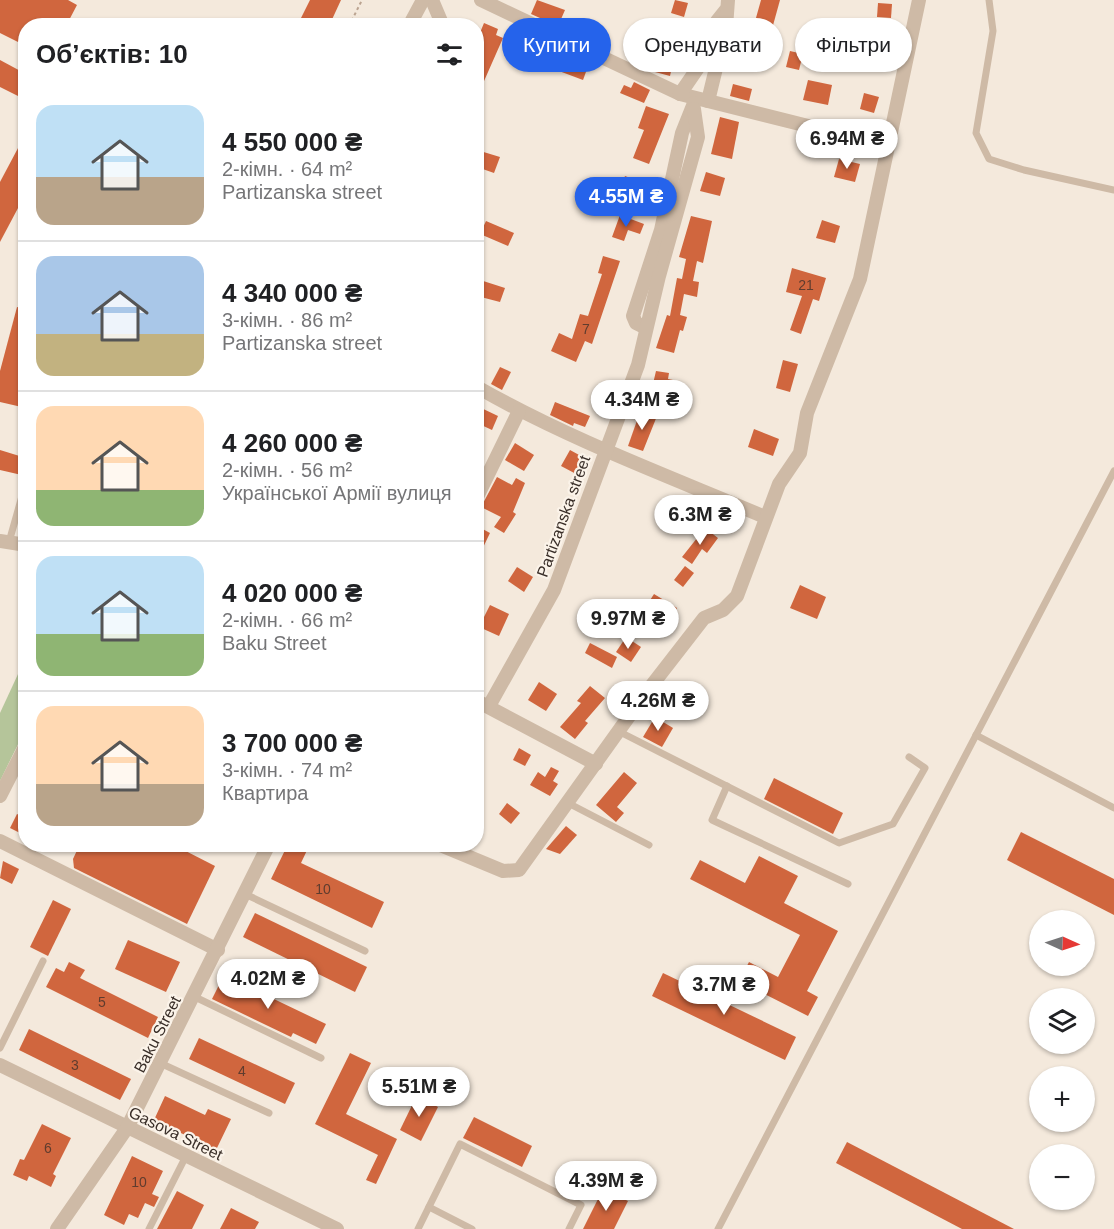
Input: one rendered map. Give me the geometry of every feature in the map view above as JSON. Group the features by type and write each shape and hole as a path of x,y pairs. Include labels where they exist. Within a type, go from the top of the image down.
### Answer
{"street":[{"path":"413,18 423,0"},
{"path":"432,0 440,18"},
{"path":"481,0 680,94 694,104 708,102 888,146"},
{"path":"457,852 503,871 519,870 618,731 704,618 723,610 737,596 779,484 800,453 807,413 860,279 919,0"},
{"path":"680,94 704,59 717,21 726,5"},
{"path":"708,102 726,27 726,5"},
{"name":"Partizanska street","path":"484,701 554,590 638,365 646,328 636,323 633,316 661,230 682,133 694,104"},
{"path":"484,391 519,411 589,444 606,449 765,517"},
{"path":"484,483 519,411"},
{"path":"484,704 596,764"},
{"path":"0,796 18,760"},
{"path":"0,841 18,850"},
{"path":"22,852 218,950"},
{"name":"Baku Street","path":"57,1229 127,1128 195,997 265,852"},
{"name":"Gasova Street","path":"0,1065 337,1229"}],"lane":[{"path":"989,0 993,31 976,133 989,159 1024,170 1114,190"},
{"path":"718,1229 1114,471"},
{"path":"4,542 18,504"},
{"path":"618,731 839,843 893,824 925,768 909,757"},
{"path":"976,735 1114,808"},
{"path":"727,786 712,819 848,884"},
{"path":"568,803 649,844"},
{"path":"245,894 365,951"},
{"path":"0,1048 42,961"},
{"path":"195,997 321,1058"},
{"path":"160,1063 269,1113"},
{"path":"418,1229 460,1144 581,1205 569,1229"},
{"path":"149,1229 186,1156"},
{"path":"429,1207 472,1229"}],"path":[{"path":"354,18 362,0"}],"green space":[{"path":"18,674 18,744 0,781 0,713"}],"building":[{"path":"0,0 68,0 77,5 70,18 18,18 18,42 0,33"},
{"path":"310,0 341,0 333,18 301,18"},
{"path":"537,0 565,10 562,18 540,18 531,14"},
{"path":"675,0 688,3 684,17 671,13"},
{"path":"761,0 780,0 775,18 756,18"},
{"path":"878,3 892,4 891,18 877,17"},
{"path":"484,23 498,29 496,35 502,38 502,40 484,81"},
{"path":"790,51 795,52 795,69 786,67"},
{"path":"0,60 18,70 18,96 0,87"},
{"path":"562,72 586,72 583,80"},
{"path":"655,72 671,72 670,76"},
{"path":"808,80 832,85 828,105 803,100"},
{"path":"634,82 650,90 644,103 620,93 624,85 631,88"},
{"path":"733,84 752,89 749,101 730,96"},
{"path":"864,93 879,97 874,113 860,109"},
{"path":"646,106 669,114 649,164 633,158 644,130 638,128"},
{"path":"720,117 739,122 732,159 711,154"},
{"path":"18,148 18,208 0,242 0,182"},
{"path":"484,152 500,157 494,173 484,169"},
{"path":"839,159 860,164 855,182 834,177"},
{"path":"706,172 725,178 720,196 700,191"},
{"path":"625,176 638,181 632,201 618,196"},
{"path":"620,215 644,224 640,234 628,230 624,241 612,237"},
{"path":"691,216 712,221 703,263 697,261 693,281 699,282 697,297 684,294 680,315 687,317 683,331 680,330 674,353 656,348 667,315 670,316 677,278 682,279 686,259 679,257"},
{"path":"822,220 840,226 835,243 816,238"},
{"path":"486,221 514,233 508,246 484,236"},
{"path":"603,256 620,261 592,344 585,341 576,362 551,351 559,333 572,339 580,314 588,316 602,274 598,273"},
{"path":"792,268 826,278 819,301 813,299 801,334 790,330 802,296 786,292"},
{"path":"484,281 505,288 500,302 484,298"},
{"path":"18,307 18,406 0,402 0,371"},
{"path":"783,360 798,364 790,392 776,388"},
{"path":"500,367 511,372 502,390 491,384"},
{"path":"656,371 669,373 668,379 673,380 671,392 652,388"},
{"path":"555,402 590,416 585,427 574,423 573,426 550,415"},
{"path":"484,409 498,416 492,430 484,426"},
{"path":"640,412 657,416 643,451 628,446"},
{"path":"754,429 779,439 773,456 748,447"},
{"path":"515,443 534,455 524,471 505,460"},
{"path":"0,450 18,456 18,474 0,470"},
{"path":"570,450 581,456 578,462 583,464 578,475 561,466"},
{"path":"497,477 512,485 516,478 525,483 513,512 516,514 504,533 494,527 501,517 484,508 484,501"},
{"path":"705,528 718,538 707,553 702,549 692,564 682,557"},
{"path":"484,530 490,533 484,545"},
{"path":"685,566 694,573 683,587 674,580"},
{"path":"517,567 533,577 524,592 508,581"},
{"path":"800,585 826,597 817,619 790,608"},
{"path":"654,594 677,608 666,626 643,611"},
{"path":"490,605 509,614 499,636 484,629 484,617"},
{"path":"626,637 641,647 631,662 616,652"},
{"path":"590,643 617,657 612,668 585,653"},
{"path":"539,682 557,694 546,711 528,700"},
{"path":"590,686 605,698 585,721 588,723 575,739 560,727 581,703 577,701"},
{"path":"655,717 673,728 662,747 643,737"},
{"path":"519,748 531,755 525,766 513,760"},
{"path":"551,767 559,771 553,781 558,784 550,796 530,785 538,772 545,777"},
{"path":"624,772 637,783 617,807 624,813 616,822 596,805"},
{"path":"774,778 843,813 833,834 764,799"},
{"path":"507,803 520,813 511,824 499,814"},
{"path":"17,814 18,814 18,832 10,828"},
{"path":"566,826 577,835 560,854 546,849"},
{"path":"1021,832 1114,879 1114,915 1007,860"},
{"path":"76,852 188,852 215,866 187,924 74,868 73,859"},
{"path":"284,852 306,852 301,863 384,902 372,928 271,879"},
{"path":"759,856 798,876 784,903 838,931 807,991 818,997 808,1016 739,981 749,962 778,977 800,935 690,879 700,860 745,883"},
{"path":"3,861 19,869 12,884 0,878"},
{"path":"53,900 71,909 48,956 30,947"},
{"path":"255,913 367,967 355,992 243,937"},
{"path":"128,940 180,962 166,992 115,969"},
{"path":"69,962 85,970 80,978 158,1017 148,1038 46,987 56,968 64,972"},
{"path":"663,973 796,1037 785,1060 652,996"},
{"path":"224,975 326,1024 316,1044 293,1033 291,1037 212,999"},
{"path":"29,1029 131,1079 120,1100 19,1050"},
{"path":"199,1038 295,1083 285,1104 189,1059"},
{"path":"350,1053 371,1063 346,1114 397,1139 376,1184 366,1180 378,1155 315,1124"},
{"path":"417,1095 438,1107 421,1141 400,1130"},
{"path":"165,1096 205,1115 208,1109 231,1119 216,1150 154,1120"},
{"path":"474,1117 532,1146 522,1167 463,1138"},
{"path":"42,1124 71,1138 53,1174 56,1176 51,1187 29,1176 27,1181 13,1175 20,1159 24,1160"},
{"path":"847,1142 1014,1229 962,1229 836,1163"},
{"path":"132,1156 163,1171 152,1194 159,1197 154,1207 145,1203 138,1218 129,1214 124,1225 104,1215"},
{"path":"603,1189 628,1201 614,1229 583,1229"},
{"path":"177,1191 204,1205 192,1229 157,1229"},
{"path":"231,1208 259,1222 255,1229 220,1229"}]}
